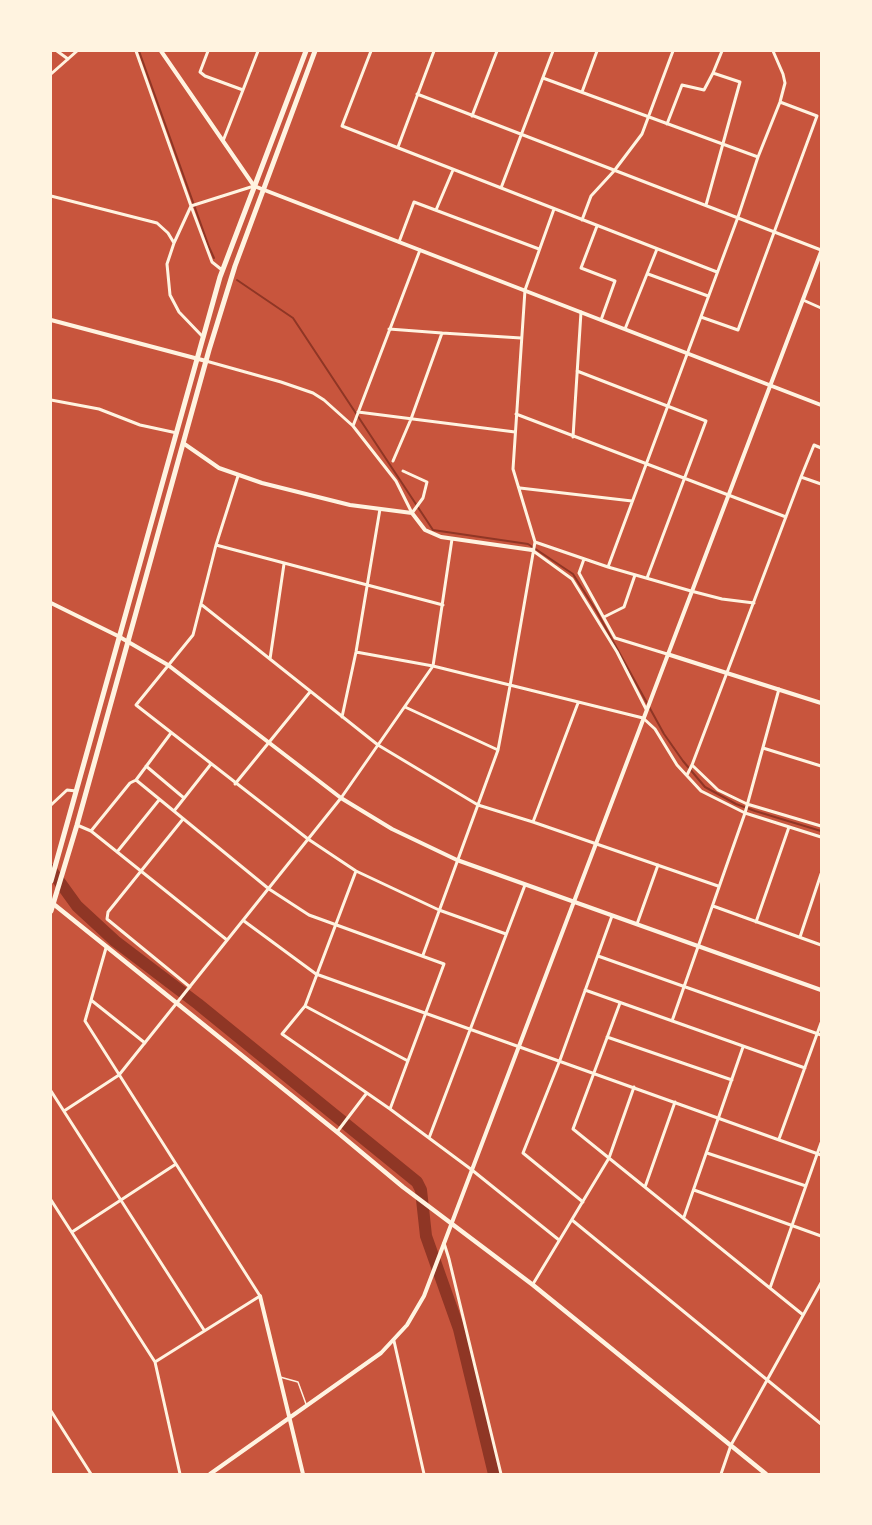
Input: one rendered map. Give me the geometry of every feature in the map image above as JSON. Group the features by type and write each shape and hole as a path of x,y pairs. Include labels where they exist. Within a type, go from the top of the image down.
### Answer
{"highway":[{"path":"52,880 118,636 222,270 306,51"},
{"path":"51,911 206,361 235,266 315,51"}],"main road":[{"path":"52,903 411,1194 533,1285 766,1474"}],"street":[{"path":"57,51 68,59"},
{"path":"51,74 77,51"},
{"path":"136,51 212,262 222,270"},
{"path":"161,51 254,186"},
{"path":"208,51 200,72 243,90"},
{"path":"222,141 258,51"},
{"path":"371,51 342,126 717,272"},
{"path":"398,147 434,51"},
{"path":"472,116 497,51"},
{"path":"501,188 553,51"},
{"path":"582,92 597,51"},
{"path":"582,220 591,196 614,171 642,134 673,51"},
{"path":"667,124 682,85 704,90 722,51"},
{"path":"608,567 780,102 784,83 783,74 773,51"},
{"path":"706,205 740,82 713,73"},
{"path":"543,78 758,157"},
{"path":"210,1474 381,1353 394,1341 416,1311 472,1170 572,901 821,251 417,94"},
{"path":"700,317 738,330 816,116 780,102"},
{"path":"436,210 453,170"},
{"path":"203,337 179,312 170,295 167,264 174,243 193,205 254,186 821,405"},
{"path":"51,196 157,224 168,233 174,243"},
{"path":"399,242 414,202 540,249"},
{"path":"423,955 498,750 510,686 535,543 513,469 525,290 554,209"},
{"path":"597,226 580,268 615,281 601,320"},
{"path":"625,329 657,249"},
{"path":"353,426 420,250"},
{"path":"647,274 708,296"},
{"path":"802,300 821,308"},
{"path":"573,437 581,312"},
{"path":"51,320 206,361 313,393 353,426 396,482 412,513 425,530 441,537 532,550 572,579 617,652 646,709"},
{"path":"389,329 521,338"},
{"path":"393,461 442,333"},
{"path":"577,372 706,421 647,578"},
{"path":"51,400 99,409 140,425 177,433"},
{"path":"358,412 515,432"},
{"path":"516,414 786,517"},
{"path":"183,443 219,468 238,476 350,505 412,513"},
{"path":"686,775 728,673 814,445 821,448"},
{"path":"403,471 427,482 423,498 412,513"},
{"path":"238,476 216,545 193,635 136,705 308,839 356,871 439,910 506,934"},
{"path":"801,477 821,484"},
{"path":"520,488 632,501"},
{"path":"342,717 356,652 380,509"},
{"path":"64,1111 119,1075 341,798 433,666 452,539"},
{"path":"535,543 691,591 722,599 754,603"},
{"path":"216,545 443,605"},
{"path":"584,559 579,573 615,638 821,703"},
{"path":"270,659 284,564"},
{"path":"604,617 624,607 635,575"},
{"path":"51,603 118,636 168,665 341,798 392,829 457,860 821,990"},
{"path":"202,605 378,746 478,805 718,886"},
{"path":"356,652 433,666 578,704 643,718 656,729 677,765 701,791 745,813 821,837"},
{"path":"672,1021 745,813 779,689"},
{"path":"235,783 311,692"},
{"path":"533,822 578,704"},
{"path":"405,707 498,750"},
{"path":"91,831 130,783 136,780 171,733"},
{"path":"763,748 821,766"},
{"path":"174,812 211,764"},
{"path":"692,765 718,790 747,804 821,826"},
{"path":"146,766 184,798"},
{"path":"136,780 269,889 309,915 444,964 390,1109"},
{"path":"51,805 67,790 76,791"},
{"path":"117,852 159,799"},
{"path":"183,819 108,912 107,919 190,987"},
{"path":"77,825 91,831 227,939"},
{"path":"756,922 789,827"},
{"path":"637,924 658,865"},
{"path":"356,871 305,1006 282,1034 390,1109 560,1240"},
{"path":"800,937 821,874"},
{"path":"429,1138 525,885"},
{"path":"712,906 821,945"},
{"path":"583,1202 523,1153 560,1060 612,916"},
{"path":"244,921 316,974 819,1154"},
{"path":"106,948 85,1021 260,1296 303,1474"},
{"path":"598,956 819,1034"},
{"path":"585,990 805,1068"},
{"path":"91,1000 145,1043"},
{"path":"620,1002 573,1129 802,1314"},
{"path":"305,1006 408,1060"},
{"path":"779,1139 819,1034 821,1023"},
{"path":"607,1037 732,1080"},
{"path":"684,1217 743,1047"},
{"path":"533,1285 609,1158 634,1087"},
{"path":"51,1091 204,1330"},
{"path":"337,1132 366,1094"},
{"path":"645,1187 675,1102"},
{"path":"770,1288 821,1143"},
{"path":"707,1153 806,1186"},
{"path":"72,1232 176,1164"},
{"path":"693,1190 821,1236"},
{"path":"51,1200 155,1362 180,1474"},
{"path":"572,1220 821,1424"},
{"path":"443,1242 501,1474"},
{"path":"721,1474 732,1445 821,1283"},
{"path":"155,1362 260,1296"},
{"path":"394,1341 424,1474"},
{"path":"51,1411 91,1474"}],"lane":[{"path":"279,1377 298,1382 306,1405"}],"waterway":[{"path":"139,51 214,258"},
{"path":"237,280 293,318 433,530 528,544 573,574 597,612 664,734 705,787 736,804 821,831"},
{"path":"51,870 77,906 115,941 198,1004 417,1182 421,1190 426,1236 459,1329 494,1474"}]}
